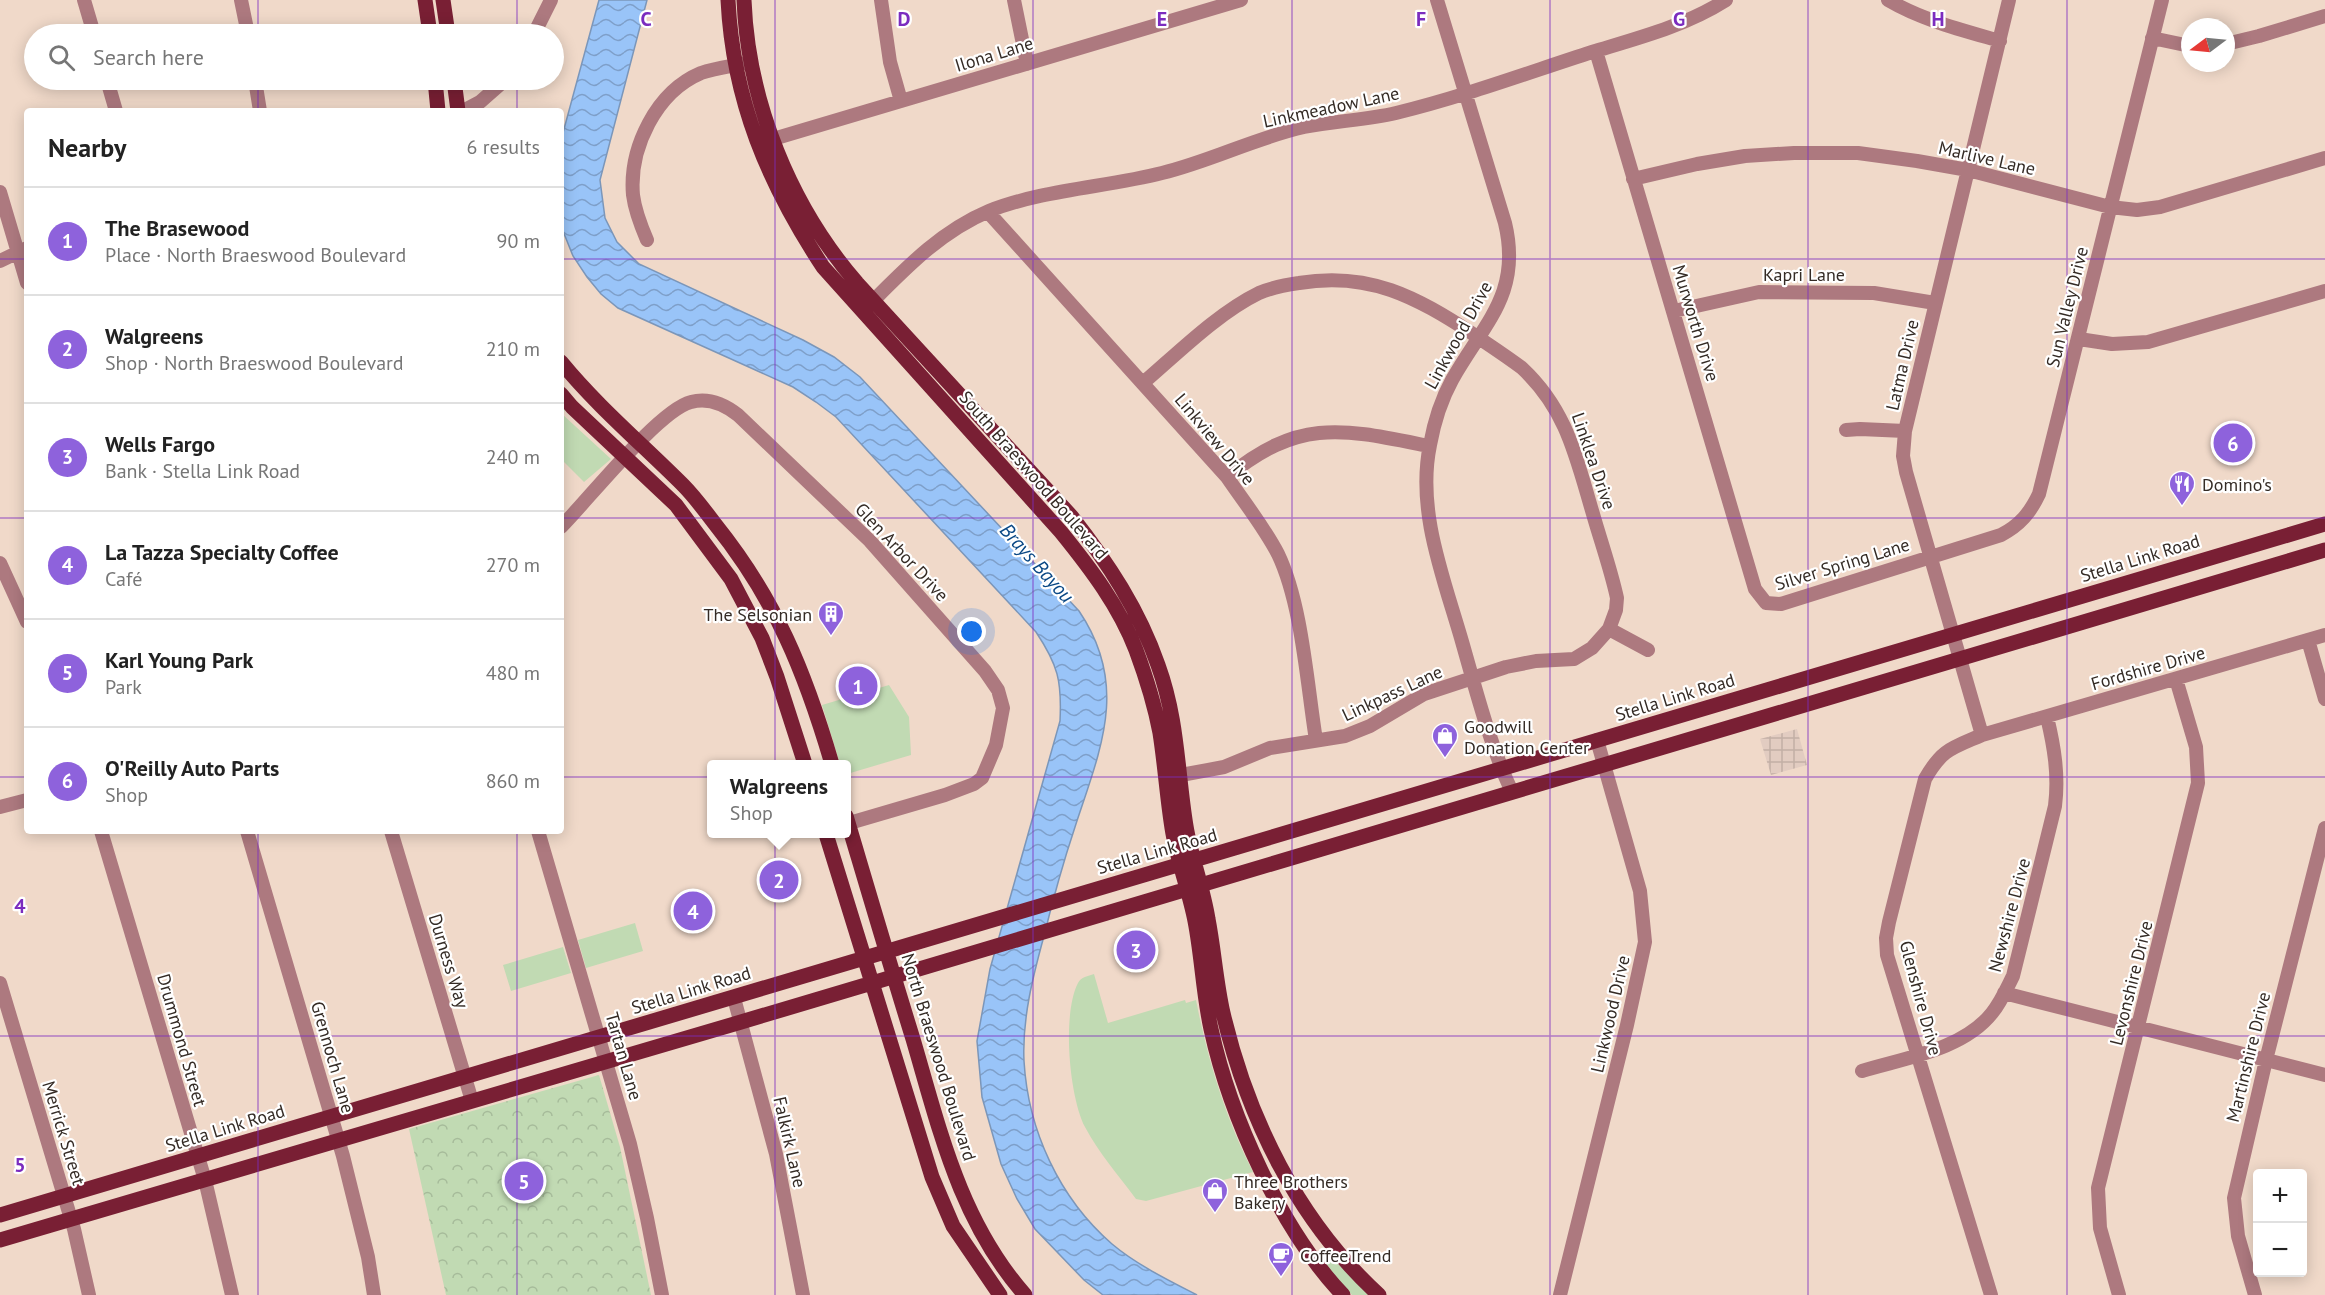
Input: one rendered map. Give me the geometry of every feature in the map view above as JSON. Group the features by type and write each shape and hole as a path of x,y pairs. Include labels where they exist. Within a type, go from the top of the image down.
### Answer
{"main road":[{"path":"425,0 429,24"},
{"path":"443,0 447,24"},
{"name":"South Braeswood Boulevard","path":"728,0 735,65 765,141 828,249 868,306 1061,532 1090,568 1116,607 1136,649 1148,684 1160,731 1172,827 1193,886 1195,919 1210,978 1253,1107 1264,1135 1293,1190 1327,1240 1379,1295"},
{"name":"South Braeswood Boulevard","path":"744,0 751,62 765,141"},
{"path":"436,90 438,108"},
{"path":"455,90 458,108"},
{"name":"South Braeswood Boulevard","path":"868,306 1072,517 1100,553 1135,612 1159,667 1175,727 1185,816 1186,862"},
{"path":"564,366 577,382 684,486 739,553 766,596 795,654 808,687 830,760"},
{"path":"564,398 676,505 739,591 766,648 803,760"},
{"name":"Stella Link Road","path":"0,1215 2325,524"},
{"path":"0,1240 1082,921 2325,550"},
{"path":"2209,558 2216,582"},
{"path":"739,591 751,572"},
{"path":"2091,593 2098,617"},
{"path":"1713,732 1710,723 1714,716 1767,690"},
{"path":"1404,798 1411,822"},
{"name":"North Braeswood Boulevard","path":"851,834 942,1136 961,1191 979,1231 1025,1295"},
{"path":"827,838 932,1176 953,1226 999,1295"},
{"name":"South Braeswood Boulevard","path":"1210,978 1218,1057 1237,1112 1260,1166 1283,1211 1310,1254 1343,1295"},
{"path":"1237,1112 1253,1107"},
{"path":"921,1142 942,1136"},
{"path":"1310,1254 1327,1240"}],"street":[{"path":"84,0 91,24"},
{"path":"241,0 246,24"},
{"path":"539,24 551,0"},
{"path":"881,0 890,62 901,101"},
{"path":"1014,0 1027,64"},
{"name":"Ilona Lane","path":"765,141 1240,0"},
{"name":"Linkwood Drive","path":"1437,0 1505,223 1510,258 1508,280 1502,299 1444,397 1429,446 1426,485 1430,528 1472,677 1501,769 1512,792"},
{"name":"Linkmeadow Lane","path":"868,306 914,260 937,241 988,212 1007,205 1126,182 1179,169 1217,157 1246,144 1305,127 1396,113 1660,32 1711,10 1726,0"},
{"path":"1888,0 1946,25 2000,41"},
{"name":"Latma Drive","path":"1982,735 1906,472 1904,456 1905,431 2009,0"},
{"name":"Sun Valley Drive","path":"1930,557 2012,530 2032,509 2039,494 2162,0"},
{"path":"2235,42 2325,16"},
{"path":"2152,38 2181,44"},
{"name":"Murworth Drive","path":"1596,51 1755,589 1766,603"},
{"path":"647,240 636,210 633,181 635,162 648,124 669,95 687,81 702,73 751,62"},
{"path":"110,90 115,108"},
{"path":"257,90 260,108"},
{"path":"469,108 494,90"},
{"name":"Marlive Lane","path":"1633,179 1745,156 1858,153 1968,171 2110,207 2137,210 2160,207 2325,158"},
{"path":"0,192 22,250 0,261"},
{"name":"Linkview Drive","path":"988,212 1227,477 1277,553 1290,586 1316,740"},
{"name":"Linklea Drive","path":"1143,383 1236,307 1259,293 1281,286 1324,280 1375,284 1421,302 1511,360 1536,381 1557,410 1565,428 1615,587 1616,610 1609,629"},
{"path":"2079,339 2112,344 2148,342 2325,291"},
{"name":"Kapri Lane","path":"1674,311 1759,292 1874,293 1935,303"},
{"name":"Glen Arbor Drive","path":"639,444 662,419 686,403 706,400 726,406 870,541 985,671 998,690 1003,708 1001,721 989,764 978,782 945,795 851,820"},
{"path":"1846,430 1905,431"},
{"path":"1227,477 1244,462 1278,444 1313,433 1353,433 1429,446"},
{"path":"564,524 639,444"},
{"name":"Silver Spring Lane","path":"1766,603 1781,604 1930,557"},
{"path":"0,563 24,615"},
{"path":"1609,629 1648,650"},
{"name":"Linkpass Lane","path":"1181,774 1224,767 1270,748 1345,736 1370,726 1424,694 1472,677 1521,663 1574,659 1592,648 1609,629"},
{"name":"Fordshire Drive","path":"1982,735 2325,635"},
{"path":"2308,640 2325,699"},
{"name":"Levonshire Drive","path":"2119,1295 2100,1228 2098,1188 2198,783 2196,747 2176,679"},
{"name":"Newshire Drive","path":"1862,1071 1946,1044 1971,1032 1992,1013 2013,976 2055,806 2056,768 2047,717"},
{"name":"Glenshire Drive","path":"1982,735 1948,750 1936,759 1925,778 1886,938 1887,955 1991,1295"},
{"name":"Linkwood Drive","path":"1560,1295 1627,1025 1644,942 1640,891 1597,740"},
{"path":"0,807 24,801"},
{"name":"Martinshire Drive","path":"2255,1295 2238,1236 2234,1198 2266,1060 2325,828"},
{"name":"Drummond Street","path":"102,834 205,1180 232,1295"},
{"name":"Grennoch Lane","path":"248,834 332,1117 369,1257 374,1295"},
{"name":"Durness Way","path":"392,834 472,1101"},
{"name":"Tartan Lane","path":"539,834 630,1144 662,1295"},
{"name":"Merrick Street","path":"0,983 71,1219 89,1295"},
{"path":"2004,993 2325,1075"},
{"name":"Falkirk Lane","path":"734,998 776,1154 803,1295"},
{"path":"999,1295 1013,1281"}],"shaded area":[{"path":"1797,729 1807,765 1771,775 1760,739"}],"green space":[{"path":"564,416 611,459 584,482 564,462"},
{"path":"889,685 909,717 911,755 851,773 851,760 839,760 822,705"},
{"path":"635,923 643,951 586,968 578,940"},
{"path":"563,947 571,973 511,991 503,965"},
{"path":"1094,974 1108,1023 1185,1000 1186,1003 1196,1000 1218,1088 1253,1172 1146,1201 1136,1199 1090,1136 1079,1113 1075,1096 1070,1055 1070,1014 1079,981"},
{"path":"599,1075 620,1147 651,1295 446,1295 409,1129"},
{"path":"1326,1257 1334,1260 1371,1295 1352,1295 1324,1264"}],"water":[{"path":"599,0 647,0 600,180 605,218 617,242 639,264 803,340 834,357 860,377 1079,611 1094,639 1103,666 1107,692 1106,718 1101,745 1062,868 1032,982 1024,1045 1027,1087 1040,1137 1062,1184 1076,1206 1093,1226 1122,1252 1153,1272 1197,1295 1103,1295 1084,1280 1035,1229 1017,1199 1001,1164 982,1097 977,1041 990,969 1060,721 1059,684 1049,654 1036,632 836,417 793,387 618,308 601,294 573,256 564,234 564,129"}],"place":[{"name":"O'Reilly Auto Parts","path":"2233,443"},
{"name":"Domino's","path":"2182,507"},
{"name":"The Selsonian","path":"831,637"},
{"name":"The Brasewood","path":"858,686"},
{"name":"Goodwill Donation Center","path":"1445,759"},
{"name":"Walgreens","path":"779,880"},
{"name":"La Tazza Specialty Coffee","path":"693,911"},
{"name":"Wells Fargo","path":"1136,950"},
{"name":"Karl Young Park","path":"524,1181"},
{"name":"Three Brothers Bakery","path":"1215,1214"},
{"name":"CoffeeTrend","path":"1281,1278"}],"water label":[{"name":"Brays Bayou","path":"1037,563"}]}
